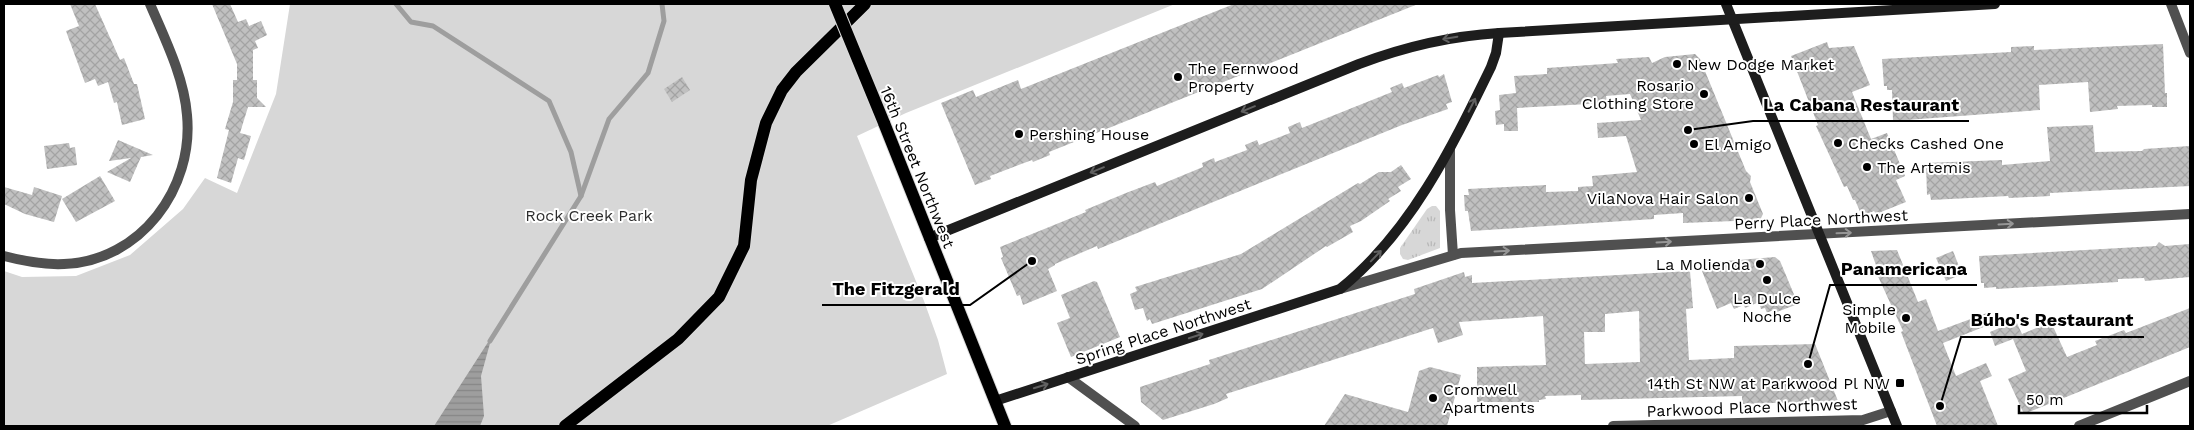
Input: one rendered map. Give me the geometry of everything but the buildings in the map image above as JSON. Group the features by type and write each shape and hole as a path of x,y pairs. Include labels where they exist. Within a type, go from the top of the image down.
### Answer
{"main road":[{"name":"16th Street Northwest","path":"835,4 1005,426"},
{"path":"565,426 678,339 719,297 744,246 751,180 766,123 782,90 796,72 864,4"}],"street":[{"path":"4,256 52,264 88,260 111,252 131,240 150,225 165,207 178,183 184,164 188,117 179,78 150,4"},
{"path":"1726,4 1897,426"},
{"path":"929,238 1370,60 1431,42 1499,33 1995,4"},
{"path":"2170,4 2190,53"},
{"name":"Spring Place Northwest","path":"1340,289 1366,266 1398,231 1450,148 1491,67 1496,54 1499,33"},
{"name":"Spring Place Northwest","path":"995,401 1340,289 1453,255 1450,210 1450,148"},
{"name":"Perry Place Northwest","path":"1453,255 2190,214"},
{"path":"1068,377 1135,426"},
{"path":"2079,426 2190,381"},
{"name":"Parkwood Place Northwest","path":"1613,426 1863,420 1891,411"}],"green space":[{"name":"Rock Creek Park","path":"290,4 1175,4 906,113 857,136 924,301 938,340 947,374 827,426 4,426 4,271 22,277 76,276 130,255 183,209 205,178 237,193 276,94"},
{"path":"1436,206 1440,211 1440,248 1408,260 1403,259 1400,254 1400,248 1427,209"}],"shaded area":[{"path":"492,336 481,376 484,416 480,426 434,426"}],"waterway":[{"path":"396,4 411,22 433,26 549,101 571,152 581,196"},
{"path":"490,341 581,196 609,119 648,73 664,21 662,4"}],"place":[{"name":"New Dodge Market","path":"1677,64"},
{"name":"The Fernwood Property","path":"1178,77"},
{"name":"Rosario Clothing Store","path":"1704,94"},
{"name":"La Cabana Restaurant","path":"1688,130"},
{"name":"Pershing House","path":"1019,134"},
{"name":"Checks Cashed One","path":"1838,143"},
{"name":"El Amigo","path":"1694,144"},
{"name":"The Artemis","path":"1867,167"},
{"name":"VilaNova Hair Salon","path":"1749,198"},
{"name":"The Fitzgerald","path":"1032,261"},
{"name":"La Molienda","path":"1760,264"},
{"name":"La Dulce Noche","path":"1767,280"},
{"name":"Simple Mobile","path":"1906,318"},
{"name":"Panamericana","path":"1808,364"},
{"name":"14th St NW at Parkwood Pl NW","path":"1900,383"},
{"name":"Cromwell Apartments","path":"1433,398"},
{"name":"Búho's Restaurant","path":"1940,406"}]}
